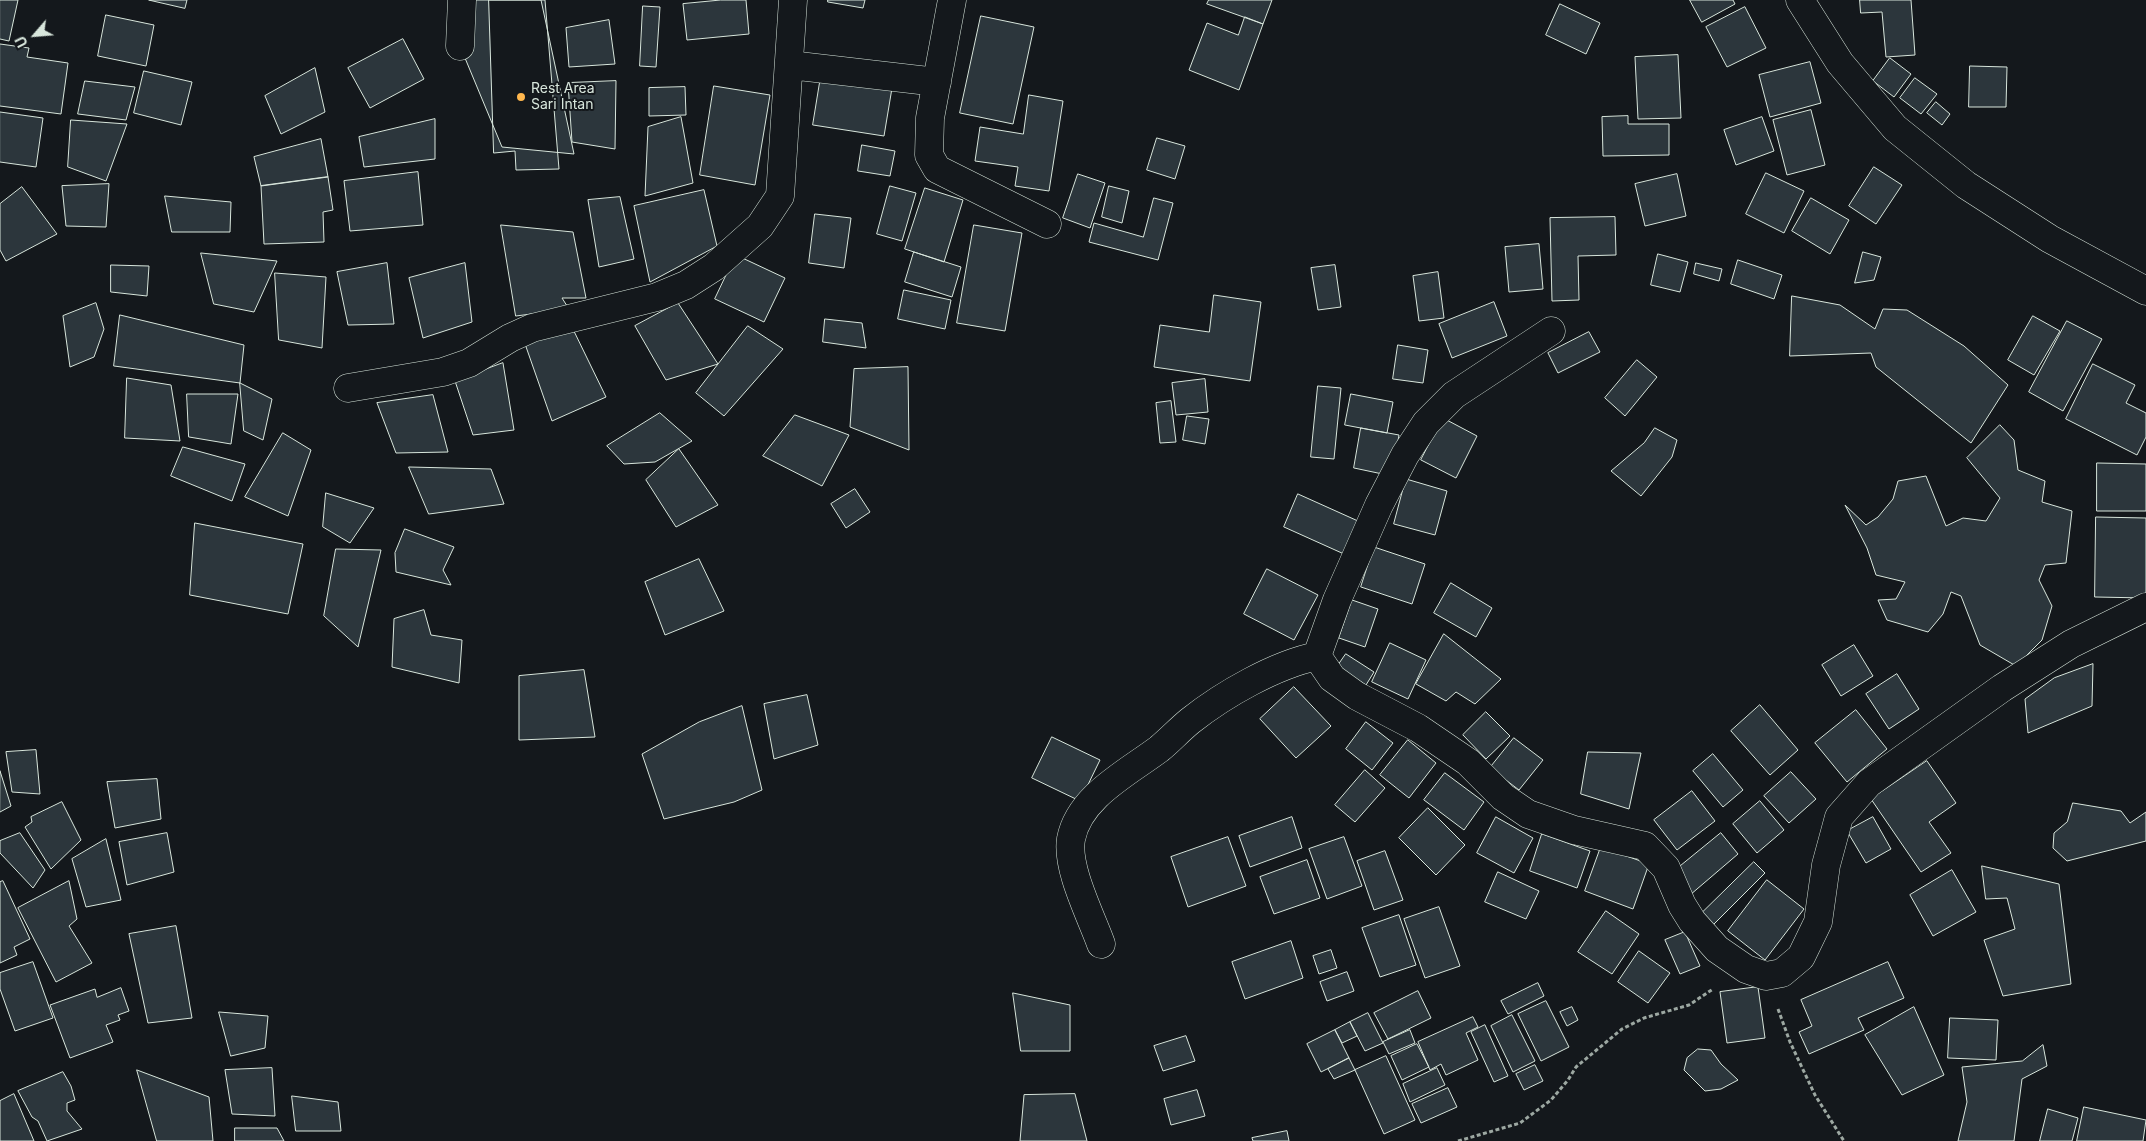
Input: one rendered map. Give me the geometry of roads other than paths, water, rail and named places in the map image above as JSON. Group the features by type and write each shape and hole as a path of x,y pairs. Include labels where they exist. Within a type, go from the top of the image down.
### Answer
{"main road":[{"path":"460,46 462,0"},
{"path":"348,388 452,369 469,363 510,338 532,328 657,297 686,285 714,267 760,226 780,196 793,0"},
{"path":"952,0 930,118 929,155 937,169 1047,224"},
{"path":"1800,0 1840,63 1895,128 1966,185 2050,239 2146,291"},
{"path":"790,65 937,82"},
{"path":"1317,656 1337,600 1380,505 1405,455 1426,423 1454,395 1551,331"},
{"path":"1317,656 1332,678 1357,696 1418,728 1468,762 1503,797 1528,814 1574,830 1645,846 1666,868 1682,905 1692,921 1717,949 1746,969 1766,976 1782,973 1801,957 1818,922 1826,865 1839,818 1869,782 2002,688 2071,644 2146,607"},
{"path":"1101,944 1071,864 1071,840 1078,819 1105,789 1164,745 1190,721 1248,683 1294,661 1317,656"}],"place":[{"name":"Rest Area Sari Intan","path":"521,97"}]}
